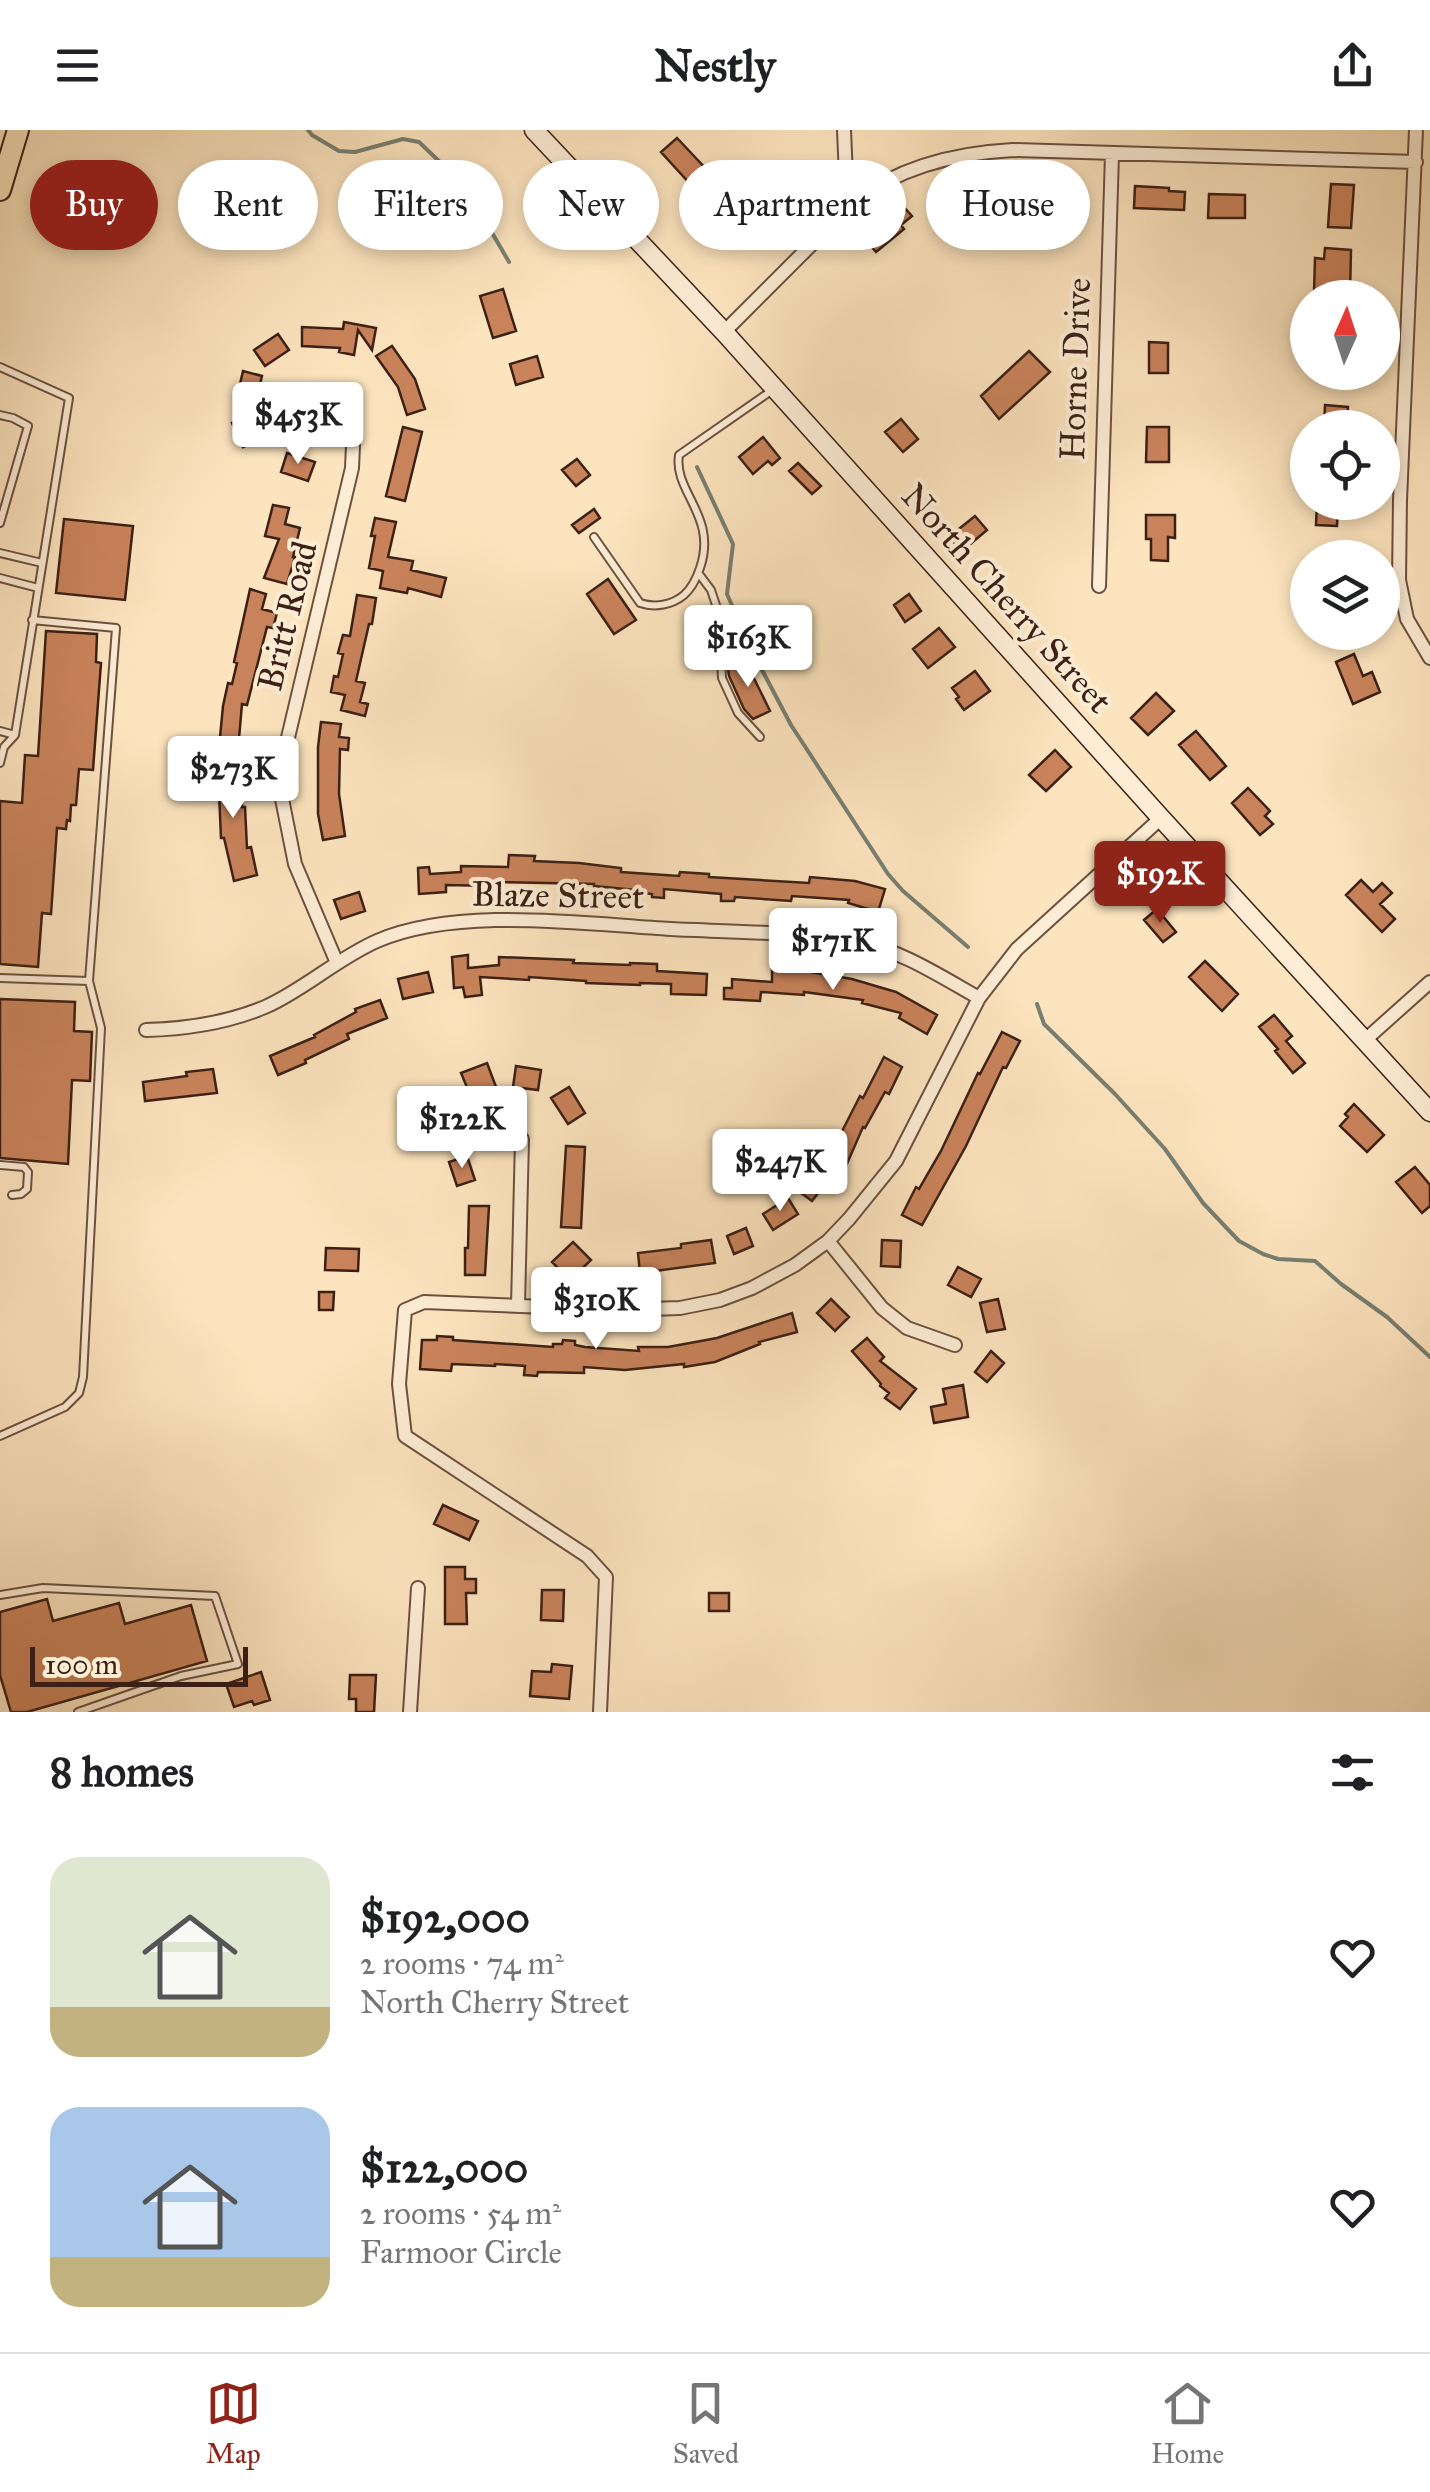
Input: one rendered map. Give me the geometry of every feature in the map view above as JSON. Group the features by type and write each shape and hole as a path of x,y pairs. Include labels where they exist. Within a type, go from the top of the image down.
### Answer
{"main road":[{"path":"0,190 18,130"}],"street":[{"name":"North Cherry Street","path":"534,130 724,332 1430,1112"},
{"path":"844,130 845,160"},
{"path":"1416,130 1399,580 1407,619 1430,658"},
{"path":"906,172 980,152 1012,150 1416,162"},
{"name":"Horne Drive","path":"1099,586 1112,154"},
{"path":"724,332 806,250"},
{"name":"Britt Road","path":"337,401 354,422 352,468 286,746 282,798 295,864 337,964"},
{"path":"600,1712 606,1577 586,1556 405,1436 400,1384 406,1310 424,1302 620,1310 680,1308 720,1300 795,1265 849,1219 896,1161 979,998 1017,949 1161,818"},
{"name":"Blaze Street","path":"146,1030 204,1025 266,1006 376,942 414,930 466,921 764,933 856,942 902,956 979,998"},
{"path":"1364,1041 1430,982"},
{"path":"518,1306 522,1139"},
{"path":"828,1240 882,1308 907,1328 955,1346"},
{"path":"410,1712 418,1588"}],"lane":[{"path":"0,367 69,398 15,735 2,747 0,763"},
{"path":"594,536 640,602 658,605 682,597 698,573 705,544 697,508 680,474 679,456 775,388"},
{"path":"0,415 28,426 0,522"},
{"path":"0,553 42,563"},
{"path":"698,573 711,590 718,611 722,678 738,713 760,738"},
{"path":"0,578 38,588"},
{"path":"0,1436 65,1407 79,1393 101,1028 89,981 116,628 32,620"},
{"path":"0,730 15,735"},
{"path":"0,978 89,981"},
{"path":"0,1165 24,1167 28,1172 24,1192 12,1195"},
{"path":"0,1595 43,1588 216,1596 238,1664 181,1676 78,1712"}],"building":[{"path":"677,138 698,160 679,160 679,172 661,152"},
{"path":"1331,184 1354,185 1351,228 1328,227"},
{"path":"1135,186 1185,192 1184,210 1134,208"},
{"path":"1209,194 1245,195 1245,218 1208,218"},
{"path":"1325,248 1351,250 1350,280 1314,280 1315,258 1324,259"},
{"path":"503,289 516,331 493,338 480,296"},
{"path":"344,322 376,328 372,350 358,330 354,355 339,352 340,348 302,346 302,327 343,329"},
{"path":"278,334 289,350 265,366 254,350"},
{"path":"1149,342 1168,343 1168,373 1149,373"},
{"path":"392,346 415,379 425,409 407,415 398,387 376,356"},
{"path":"1029,351 1050,372 999,419 981,396"},
{"path":"537,356 543,377 516,385 510,364"},
{"path":"243,371 262,376 256,401 237,397"},
{"path":"1325,405 1348,407 1348,410 1325,410"},
{"path":"250,415 261,439 243,447 232,423"},
{"path":"901,419 918,439 903,452 885,432"},
{"path":"403,427 422,432 405,501 386,496"},
{"path":"1147,427 1169,427 1169,462 1146,462"},
{"path":"763,437 780,458 772,465 768,461 753,474 739,457"},
{"path":"287,453 315,462 308,481 281,472"},
{"path":"577,459 590,475 576,486 562,470"},
{"path":"798,463 821,486 812,494 789,471"},
{"path":"273,505 289,508 285,524 300,528 287,584 264,578 279,539 265,536"},
{"path":"594,509 600,518 579,533 572,525"},
{"path":"1146,515 1175,515 1175,538 1168,537 1168,561 1151,560"},
{"path":"975,516 987,530 962,551 949,537"},
{"path":"375,518 396,522 388,557 413,561 411,570 446,578 441,597 408,588 407,593 380,588 383,571 369,568"},
{"path":"64,519 133,526 125,600 56,593"},
{"path":"1316,520 1337,520 1337,526 1316,525"},
{"path":"608,579 636,620 614,634 587,594"},
{"path":"250,589 266,594 262,609 277,613 273,628 267,627 247,705 242,704 238,750 219,748 223,706 237,663 234,662"},
{"path":"909,594 921,611 905,622 894,605"},
{"path":"357,595 376,598 356,681 365,683 360,702 368,704 365,716 341,710 345,695 331,692 343,654 338,653 343,635 350,636"},
{"path":"939,628 955,647 928,668 913,649"},
{"path":"46,631 97,634 96,662 101,663 93,770 79,769 76,805 71,805 66,829 57,828 51,914 42,913 38,967 0,964 0,801 22,803 25,755 38,756"},
{"path":"1354,654 1363,676 1372,672 1380,692 1353,704 1336,662"},
{"path":"745,660 770,711 753,719 744,709 728,669"},
{"path":"975,671 990,691 964,710 952,688"},
{"path":"1156,693 1174,711 1148,735 1131,718"},
{"path":"321,722 341,724 339,737 349,738 348,750 340,749 339,794 345,836 323,840 318,814"},
{"path":"1196,731 1226,766 1210,780 1179,745"},
{"path":"1055,750 1071,767 1046,791 1029,775"},
{"path":"212,762 228,762 227,776 243,777 247,848 251,847 257,875 234,881 221,838 219,792 211,792"},
{"path":"1248,788 1270,811 1265,816 1273,824 1260,835 1232,803"},
{"path":"509,855 535,856 534,861 621,868 621,872 679,876 680,872 809,883 810,877 855,881 885,889 878,912 848,903 849,900 792,896 791,901 735,897 734,901 721,901 721,894 664,889 664,898 594,884 491,882 491,886 446,885 446,892 419,894 418,868 429,867 430,874 461,872 461,866 508,867"},
{"path":"1361,880 1373,892 1382,883 1392,893 1380,904 1395,919 1382,932 1346,895"},
{"path":"359,892 365,911 341,919 334,900"},
{"path":"1157,909 1176,932 1163,942 1144,920"},
{"path":"468,955 468,968 499,965 499,957 657,964 657,971 707,974 706,995 671,994 671,984 480,977 482,995 465,997 463,987 454,988 452,957"},
{"path":"1205,961 1238,994 1222,1011 1189,977"},
{"path":"772,968 852,979 896,992 937,1015 927,1034 899,1018 901,1013 862,1003 863,1000 804,992 761,992 760,1001 724,999 724,988 732,988 732,979 772,982"},
{"path":"428,972 433,992 403,999 398,979"},
{"path":"0,999 75,1002 74,1031 92,1032 90,1081 72,1080 68,1164 0,1158"},
{"path":"380,1000 387,1018 347,1034 349,1039 278,1075 270,1056 315,1037 356,1012 355,1009"},
{"path":"1274,1015 1292,1036 1286,1041 1305,1063 1293,1073 1259,1027"},
{"path":"1002,1032 1020,1041 922,1225 902,1215 941,1151"},
{"path":"884,1057 902,1067 889,1094 885,1092 863,1127 846,1166 841,1164 812,1201 793,1187 812,1162 818,1166 828,1142 835,1145"},
{"path":"487,1063 498,1092 473,1102 461,1073"},
{"path":"516,1066 541,1070 538,1090 513,1087"},
{"path":"213,1069 217,1093 145,1101 143,1082"},
{"path":"569,1087 585,1113 568,1124 551,1098"},
{"path":"1354,1104 1384,1135 1367,1152 1340,1126"},
{"path":"444,1106 465,1110 461,1136 440,1133"},
{"path":"566,1146 585,1147 581,1228 561,1227"},
{"path":"467,1156 475,1180 457,1186 449,1162"},
{"path":"1415,1167 1430,1185 1430,1206 1422,1213 1396,1182"},
{"path":"788,1198 798,1214 773,1230 763,1214"},
{"path":"469,1206 489,1206 485,1275 465,1275"},
{"path":"746,1228 753,1246 734,1254 727,1236"},
{"path":"711,1240 715,1263 640,1273 638,1253"},
{"path":"882,1240 901,1241 900,1267 881,1266"},
{"path":"573,1242 591,1260 570,1280 552,1262"},
{"path":"326,1248 359,1249 358,1271 325,1270"},
{"path":"958,1267 981,1279 971,1297 948,1285"},
{"path":"319,1292 334,1292 333,1310 319,1310"},
{"path":"831,1299 849,1317 835,1331 817,1313"},
{"path":"998,1299 1005,1329 987,1332 980,1303"},
{"path":"792,1313 797,1332 759,1342 715,1362 684,1367 584,1367 584,1373 538,1372 537,1376 524,1375 525,1366 495,1364 452,1364 451,1371 420,1369 422,1340 437,1340 437,1336 553,1347 563,1340 585,1347 639,1351 638,1347 668,1347 717,1338"},
{"path":"867,1338 884,1357 880,1361 916,1389 900,1409 885,1398 889,1393 852,1351"},
{"path":"991,1351 1004,1363 987,1382 975,1372"},
{"path":"963,1385 968,1417 934,1423 931,1407 946,1404 943,1389"},
{"path":"443,1505 478,1521 469,1540 434,1524"},
{"path":"445,1567 465,1567 465,1579 476,1579 476,1593 466,1593 467,1624 445,1624"},
{"path":"542,1590 564,1590 563,1621 541,1620"},
{"path":"709,1593 729,1593 729,1611 709,1611"},
{"path":"47,1599 53,1621 119,1603 125,1624 191,1605 207,1661 27,1712 11,1712 0,1675 0,1612"},
{"path":"552,1664 572,1666 569,1699 530,1696 532,1671 551,1672"},
{"path":"261,1672 270,1700 234,1707 226,1684"},
{"path":"350,1675 376,1675 374,1712 356,1712 356,1699 349,1699"}],"waterway":[{"path":"308,130 339,151 355,152 403,139 419,142 443,165 458,202 491,231 509,262"},
{"path":"697,467 733,544 727,594 791,725 888,874 968,947"},
{"path":"1037,1004 1044,1024 1165,1149 1203,1203 1239,1241 1278,1259 1315,1261 1387,1317 1430,1357"}]}
